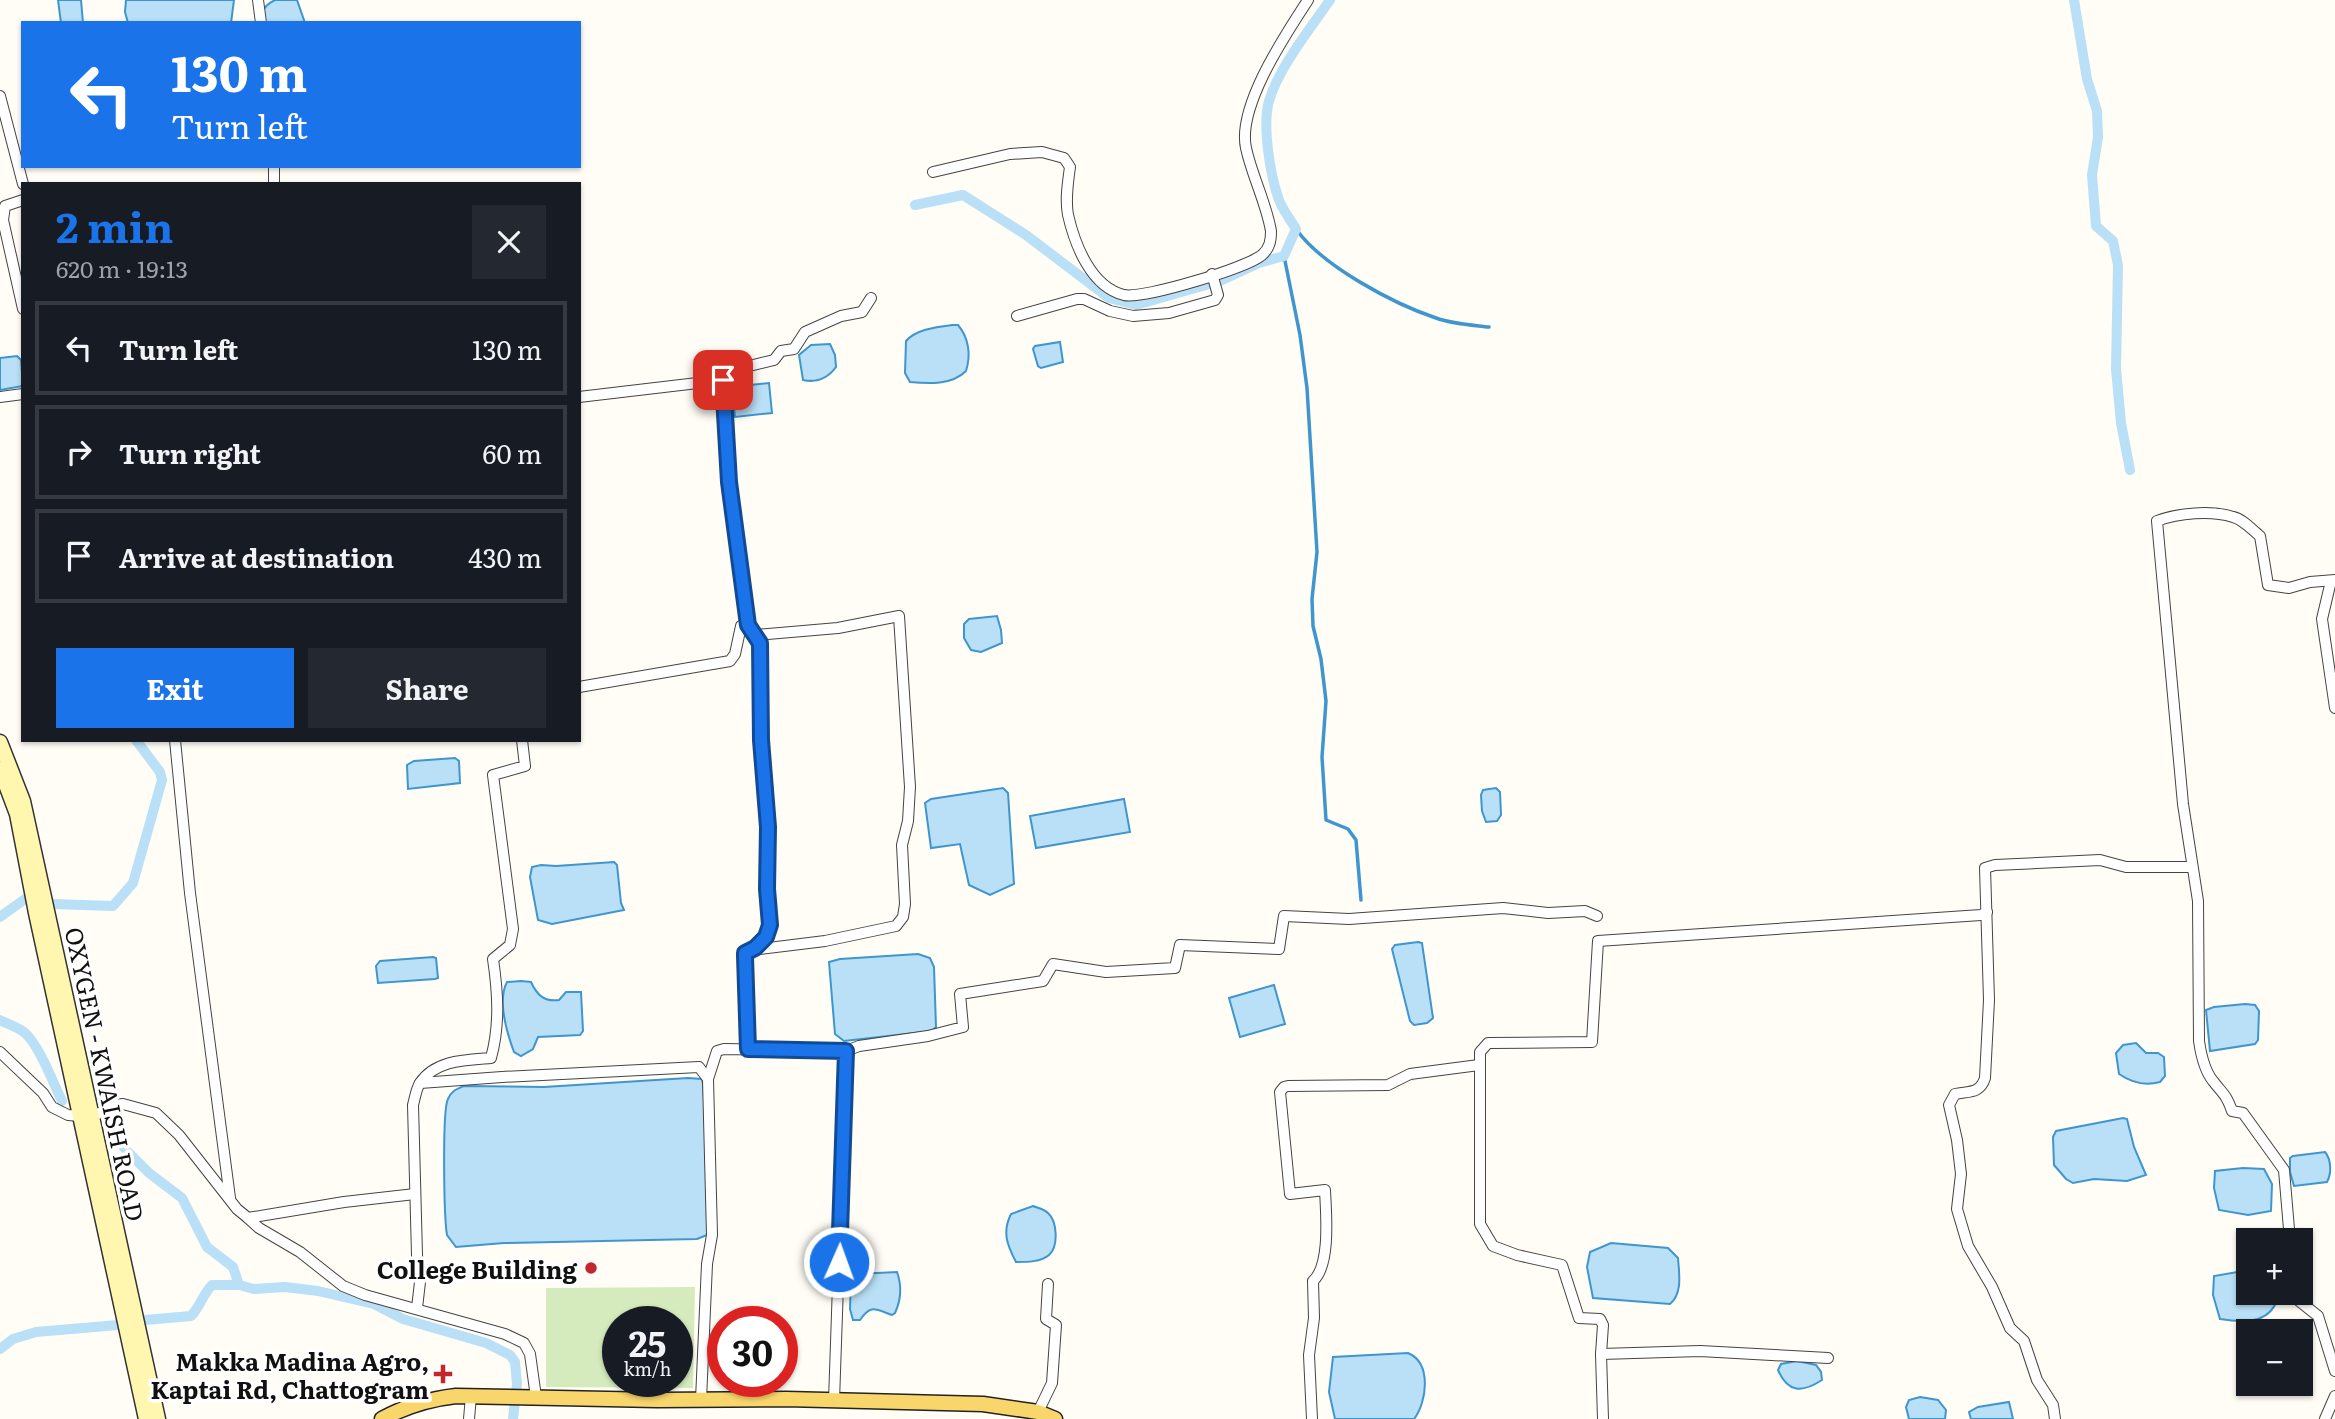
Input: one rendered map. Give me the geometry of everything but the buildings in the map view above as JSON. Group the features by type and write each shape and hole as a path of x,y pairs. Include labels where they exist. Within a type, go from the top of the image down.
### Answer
{"main road":[{"name":"OXYGEN - KWAISH ROAD","path":"0,742 23,801 158,1419"},
{"name":"OXYGEN - KWAISH ROAD","path":"0,769 17,814 90,1117 146,1419"},
{"path":"382,1419 409,1405 435,1398 504,1396 984,1404 1038,1412 1055,1419"}],"street":[{"path":"258,0 261,21"},
{"path":"933,172 1010,154 1042,152 1063,158 1070,167 1068,214 1082,254 1098,282 1125,295 1147,294 1242,265 1262,255 1270,244 1271,231 1245,145 1251,105 1264,75 1308,0"},
{"path":"0,96 22,182"},
{"path":"21,201 5,206 3,220 21,300"},
{"path":"1017,316 1084,299 1110,311 1133,316 1169,313 1215,300 1218,295 1212,274"},
{"path":"581,397 723,380 733,370 774,360 781,351 794,349 805,331 841,316 862,312 871,298"},
{"path":"723,380 729,482 748,625 760,643 761,740 768,827 767,889 770,925 766,937 745,956 748,1049"},
{"path":"0,397 21,394"},
{"path":"2289,1228 2284,1170 2243,1113 2232,1111 2226,1095 2211,1080 2202,1058 2199,1041 2198,901 2191,867 2177,749 2157,521 2170,516 2207,514 2235,517 2260,536 2268,585 2289,588 2310,582 2333,580 2322,619 2335,708"},
{"path":"750,951 825,941 896,926 903,917 905,904 902,845 908,821 910,787 899,616 838,628 755,635"},
{"path":"581,687 730,661 735,654 738,630 741,626 748,625"},
{"path":"175,742 190,893 231,1201"},
{"path":"417,1308 420,1282 413,1105 420,1084 436,1068 457,1060 491,1058 497,1034 493,959 510,945 513,929 493,775 525,766 522,742"},
{"path":"2055,1419 2053,1405 2036,1380 2024,1341 2011,1328 1992,1287 1968,1246 1957,1209 1961,1174 1949,1105 1955,1094 1977,1091 1982,1086 1984,1077 1989,1000 1985,868 2099,860 2126,867 2191,867"},
{"path":"701,1400 707,1264 712,1235 708,1079 717,1051 846,1051 859,1046 928,1036 963,1027 960,993 1043,981 1053,964 1106,972 1175,968 1180,945 1279,948 1284,916 1349,919 1503,908 1548,913 1585,911 1597,916"},
{"path":"1603,1419 1603,1325 1600,1320 1579,1318 1562,1265 1517,1255 1493,1246 1480,1224 1480,1052 1488,1043 1592,1042 1598,942 1982,915 1987,912"},
{"path":"834,1401 846,1051"},
{"path":"0,1052 43,1093 52,1107 68,1115 90,1117 123,1104 156,1113 201,1161 248,1219 299,1252 343,1286 365,1295 505,1334 524,1343 530,1354 535,1397"},
{"path":"1312,1419 1309,1355 1314,1318 1313,1281 1319,1276 1326,1236 1325,1190 1290,1195 1280,1092 1288,1086 1388,1085 1409,1074 1479,1065"},
{"path":"420,1084 682,1067 699,1067 708,1079"},
{"path":"248,1219 344,1202 415,1194"},
{"path":"1038,1412 1052,1383 1056,1325 1046,1318 1048,1284"},
{"path":"2304,1305 2318,1316 2335,1371"},
{"path":"1601,1354 1700,1351 1828,1358"},
{"path":"469,1419 471,1396"},
{"path":"2325,1419 2335,1396"}],"green space":[{"path":"695,1287 693,1388 693,1306 602,1306 602,1387 546,1387 546,1288"}],"water":[{"path":"58,0 81,0 83,21 61,21"},
{"path":"126,0 234,0 231,21 127,21"},
{"path":"275,0 297,0 304,21 264,21 264,9"},
{"path":"958,325 967,341 969,353 966,371 947,381 910,382 905,373 906,341 921,331"},
{"path":"1060,342 1063,362 1041,368 1038,366 1033,349 1035,346"},
{"path":"830,344 836,367 822,379 803,380 799,355 811,345"},
{"path":"17,356 21,360 21,386 0,390 0,358"},
{"path":"769,383 772,413 735,417 732,387"},
{"path":"997,616 1002,643 981,652 971,650 964,638 964,624 969,619"},
{"path":"455,758 459,761 460,783 408,789 407,765 414,761"},
{"path":"1003,788 1008,793 1014,884 990,895 969,885 960,844 931,848 925,803 931,799"},
{"path":"1496,788 1500,792 1501,815 1497,821 1486,822 1481,795 1483,790"},
{"path":"1124,799 1130,832 1036,848 1030,816"},
{"path":"614,862 617,865 624,910 552,924 538,920 530,877 532,867"},
{"path":"1422,943 1433,1018 1427,1023 1414,1025 1410,1021 1392,949 1395,945"},
{"path":"918,954 930,958 934,967 936,1027 932,1031 844,1041 835,1034 829,962"},
{"path":"436,958 438,978 378,983 376,966 380,961"},
{"path":"507,982 531,982 539,994 549,1000 559,1000 566,992 581,992 583,1031 580,1035 538,1037 533,1049 521,1056 514,1052 506,1027 503,998"},
{"path":"1274,985 1285,1024 1240,1037 1229,998"},
{"path":"2255,1005 2259,1011 2258,1040 2255,1044 2210,1051 2206,1010"},
{"path":"2136,1043 2146,1053 2158,1053 2164,1057 2165,1076 2160,1082 2139,1083 2119,1074 2116,1053 2123,1045"},
{"path":"702,1079 703,1084 708,1153 707,1235 697,1239 504,1243 456,1247 447,1235 444,1187 445,1122 448,1099 454,1091 464,1086 544,1087"},
{"path":"2127,1119 2134,1147 2146,1175 2127,1181 2094,1179 2073,1183 2054,1165 2053,1137 2056,1131"},
{"path":"2325,1152 2330,1166 2327,1182 2294,1186 2290,1158"},
{"path":"2264,1169 2272,1184 2271,1211 2248,1215 2219,1210 2214,1188 2215,1171"},
{"path":"1033,1206 1045,1210 1051,1217 1056,1234 1054,1246 1049,1255 1042,1259 1016,1262 1007,1238 1008,1221 1011,1214"},
{"path":"1611,1243 1668,1248 1678,1258 1679,1289 1670,1304 1593,1298 1587,1267 1590,1252"},
{"path":"897,1272 900,1293 895,1313 892,1315 874,1309 860,1320 853,1320 850,1309 851,1279 856,1274"},
{"path":"2236,1272 2236,1305 2275,1305 2265,1316 2257,1319 2220,1319 2213,1295 2214,1276"},
{"path":"1408,1353 1421,1365 1425,1383 1422,1403 1414,1419 1335,1419 1329,1392 1333,1357"},
{"path":"1797,1361 1816,1365 1822,1380 1802,1389 1791,1387 1778,1370 1781,1364"},
{"path":"1920,1397 1938,1400 1946,1410 1945,1419 1909,1419 1906,1407 1909,1400"},
{"path":"2009,1402 2013,1419 1971,1419 1969,1412 1978,1407"}],"waterway":[{"path":"915,205 963,195 1026,235 1109,298 1136,305 1220,281 1259,263 1284,256 1296,229 1281,205 1275,187 1268,149 1267,111 1274,88 1287,62 1330,0"},
{"path":"2074,0 2087,79 2097,111 2098,137 2092,175 2096,226 2113,241 2118,265 2116,369 2121,423 2130,470"},
{"path":"1296,229 1323,257 1380,293 1442,320 1489,327"},
{"path":"1284,256 1300,335 1307,388 1317,552 1312,599 1313,626 1321,659 1326,701 1322,757 1326,820 1348,829 1356,840 1361,900"},
{"path":"52,904 113,906 133,883 162,780 160,772 138,742"},
{"path":"0,917 25,899"},
{"path":"0,1020 22,1031 30,1039 62,1101"},
{"path":"93,1097 125,1149 149,1173 182,1198 207,1247 233,1267 239,1285 254,1289 285,1287 318,1291 374,1304 403,1319 486,1343 510,1355 515,1362 517,1384 513,1419"},
{"path":"145,1320 191,1316 212,1285 239,1285"},
{"path":"0,1349 13,1339 36,1332 118,1325"}],"place":[{"name":"College Building","path":"591,1268"},
{"name":"Makka Madina Agro, Kaptai Rd, Chattogram","path":"443,1374"}],"route":[{"path":"723,380 729,482 748,625 760,643 761,740 768,827 767,889 770,925 766,937 745,953 748,1049 846,1051 839,1262"}]}
